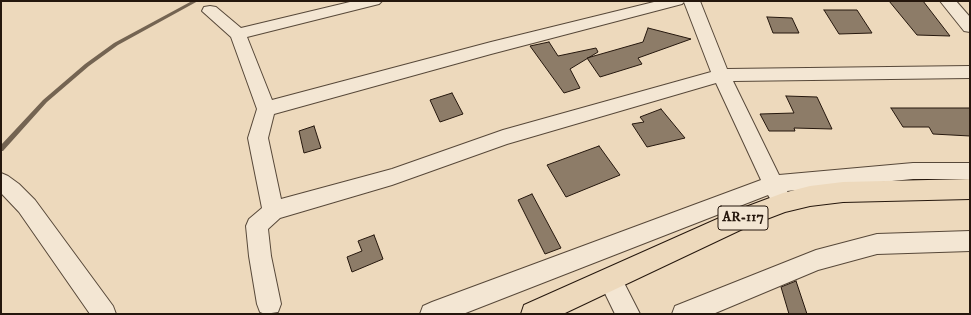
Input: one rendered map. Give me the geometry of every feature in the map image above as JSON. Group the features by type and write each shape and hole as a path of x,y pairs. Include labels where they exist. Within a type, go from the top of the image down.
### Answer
{"main road":[{"name":"AR-117","path":"534,314 743,218 778,193 810,196 843,192 970,189"}],"street":[{"path":"238,34 374,1"},
{"path":"266,109 491,48 677,1"},
{"path":"692,1 721,75 778,193"},
{"path":"948,1 970,27"},
{"path":"210,11 238,34 266,109 258,138 273,211"},
{"path":"270,304 260,256 257,226 273,211 392,177 503,138 721,75 970,72"},
{"path":"432,314 778,193 913,171 970,171"},
{"path":"2,182 27,206 104,314"},
{"path":"684,314 816,260 878,244 970,241"},
{"path":"610,279 628,314"}],"building":[{"path":"889,1 923,1 950,36 917,35"},
{"path":"824,10 857,10 872,33 839,34"},
{"path":"767,17 792,18 799,33 773,33"},
{"path":"648,28 691,39 638,58 642,64 600,77 587,58 643,42"},
{"path":"549,42 558,56 596,48 598,52 570,69 580,88 564,93 530,46"},
{"path":"452,93 463,114 440,122 430,100"},
{"path":"786,96 817,97 832,129 794,128 795,131 769,131 760,114 794,113"},
{"path":"891,108 970,108 970,136 933,134 929,127 903,127"},
{"path":"661,109 685,138 647,147 632,124 644,122 640,117"},
{"path":"314,126 321,148 304,153 299,131"},
{"path":"599,146 620,175 566,197 547,165"},
{"path":"532,194 561,248 545,254 518,200"},
{"path":"374,235 383,259 352,272 347,257 362,251 358,241"},
{"path":"796,281 807,314 789,314 781,287"}],"waterway":[{"path":"1,149 45,101 87,65 116,44 196,1"}]}
